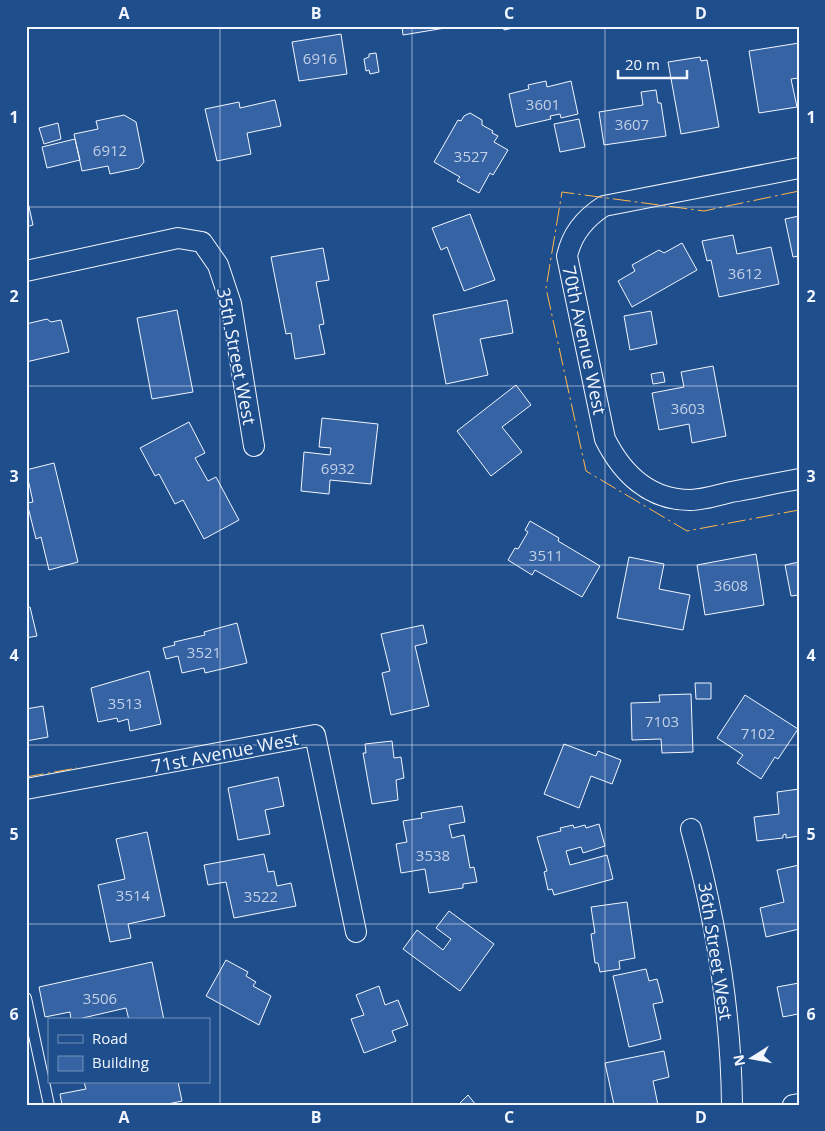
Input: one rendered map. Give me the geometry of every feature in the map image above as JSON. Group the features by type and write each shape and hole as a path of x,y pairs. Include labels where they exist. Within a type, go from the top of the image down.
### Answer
{"street":[{"name":"70th Avenue West","path":"799,168 604,206 591,214 570,241 567,256 605,439 615,459 629,476 648,489 668,498 691,500 799,479"},
{"name":"35th Street West","path":"26,271 178,238 202,242 218,265 231,304 254,446"},
{"name":"71st Avenue West","path":"26,789 315,735 356,932"},
{"name":"36th Street West","path":"690,829 712,914 722,972 728,1020 732,1105"},
{"path":"793,1105 799,1104"}],"lane":[{"path":"26,998 49,1105"}],"building":[{"path":"402,26 457,26 403,35"},
{"path":"503,26 523,26 504,30"},
{"path":"341,34 347,74 299,81 292,42"},
{"path":"799,43 799,78 791,79 797,107 759,113 749,51"},
{"path":"376,53 379,72 370,74 369,70 366,71 364,59 369,57 369,54"},
{"path":"700,57 701,61 707,60 719,127 681,134 668,62"},
{"path":"546,81 547,87 571,81 578,114 561,118 560,114 550,116 551,119 516,127 509,94 529,89 528,85"},
{"path":"656,90 658,103 661,103 666,136 604,145 599,112 643,105 641,92"},
{"path":"275,100 281,126 247,133 251,154 217,161 205,109 239,102 240,108"},
{"path":"470,113 482,120 482,125 498,136 494,142 508,150 493,175 490,173 479,193 457,181 460,177 434,162 458,120 461,121 464,116"},
{"path":"124,115 136,122 144,162 139,168 110,174 108,166 82,171 74,134 98,129 96,121"},
{"path":"579,119 585,147 560,152 554,124"},
{"path":"58,123 61,139 44,144 39,128"},
{"path":"75,139 80,160 47,168 42,147"},
{"path":"26,193 33,225 26,227"},
{"path":"470,214 495,280 464,291 447,247 441,250 432,228"},
{"path":"799,216 799,256 793,257 785,219"},
{"path":"733,235 737,254 771,247 779,284 719,297 711,260 707,261 702,241"},
{"path":"682,243 697,270 632,307 618,281 635,271 632,265 659,250 664,253"},
{"path":"323,248 329,280 316,282 324,324 319,325 325,354 295,359 291,333 286,334 271,257"},
{"path":"507,300 513,333 480,339 488,375 446,384 433,315"},
{"path":"177,310 193,392 152,399 137,318"},
{"path":"651,311 657,344 630,350 624,316"},
{"path":"47,319 51,322 61,320 69,352 26,362 26,324"},
{"path":"713,366 726,436 692,443 689,424 659,430 652,393 684,387 681,372"},
{"path":"663,372 665,382 653,384 651,374"},
{"path":"516,385 531,405 502,427 522,452 491,476 457,431"},
{"path":"322,418 378,424 371,484 330,480 329,494 301,491 304,452 330,455 331,448 319,447"},
{"path":"189,422 205,453 195,458 208,481 216,477 239,520 204,539 183,500 175,504 159,474 155,476 140,448"},
{"path":"54,463 78,562 49,570 41,537 36,539 27,503 33,502 26,470"},
{"path":"530,521 559,538 558,541 600,566 582,597 535,570 532,575 508,560 515,548 518,549 528,532 525,530"},
{"path":"756,554 764,605 705,615 697,565"},
{"path":"629,557 664,564 659,589 690,595 683,630 617,618"},
{"path":"799,562 799,595 791,596 785,565"},
{"path":"30,607 37,636 26,638 26,608"},
{"path":"237,623 247,663 205,673 204,668 182,673 178,656 166,659 163,648 175,645 174,642 205,635 204,632"},
{"path":"423,625 427,643 415,646 429,706 391,715 382,673 390,671 381,634"},
{"path":"149,671 161,724 130,731 128,719 118,722 117,718 98,722 91,688"},
{"path":"695,683 711,683 711,699 696,699"},
{"path":"691,694 693,752 662,753 661,739 632,740 631,703 660,702 659,695"},
{"path":"745,695 798,729 778,759 775,757 761,779 737,763 743,755 717,738"},
{"path":"43,706 48,737 26,741 26,709"},
{"path":"392,741 394,758 401,757 404,778 396,780 398,800 372,804 363,753 366,753 365,744"},
{"path":"564,744 596,756 598,751 621,760 612,784 591,776 579,808 544,794"},
{"path":"278,777 284,806 265,810 270,834 238,840 228,788"},
{"path":"799,789 799,836 786,838 786,834 783,835 783,838 757,841 754,817 779,814 777,792"},
{"path":"462,806 465,822 449,825 452,838 464,835 470,868 474,867 477,882 463,884 463,888 429,893 425,869 401,873 396,844 407,842 403,821 422,818 421,813"},
{"path":"599,824 605,846 583,853 581,847 566,851 570,865 607,855 613,879 554,895 552,889 548,890 544,872 547,871 537,837 561,831 560,828 573,825 574,828 585,825 586,828"},
{"path":"147,832 165,916 128,924 131,938 110,942 98,885 125,879 116,839"},
{"path":"264,854 268,872 274,871 277,886 291,883 296,906 234,918 226,882 208,885 204,865"},
{"path":"799,865 799,929 766,937 760,908 784,902 777,870"},
{"path":"627,902 635,958 619,961 620,969 600,972 598,963 595,963 591,934 595,933 591,907"},
{"path":"449,911 494,944 460,991 403,949 417,930 443,950 451,939 436,928"},
{"path":"226,960 248,972 246,976 256,982 253,986 271,996 259,1025 206,996"},
{"path":"152,962 164,1018 128,1018 126,1008 83,1018 71,1018 70,1012 45,1017 39,987"},
{"path":"646,969 649,981 657,979 663,1002 653,1004 661,1039 629,1047 613,976"},
{"path":"799,983 799,1018 798,1014 783,1017 777,987"},
{"path":"379,986 385,1005 398,1000 408,1025 392,1031 396,1041 364,1053 351,1019 364,1015 356,995"},
{"path":"664,1051 669,1077 653,1081 658,1105 614,1105 605,1063"},
{"path":"85,1084 178,1084 182,1101 163,1105 62,1105 60,1094 86,1089"},
{"path":"468,1095 476,1105 458,1105"}],"power":[{"path":"799,191 704,211 562,192 546,288 586,471 687,531 799,510"},
{"path":"26,777 77,768"}]}
